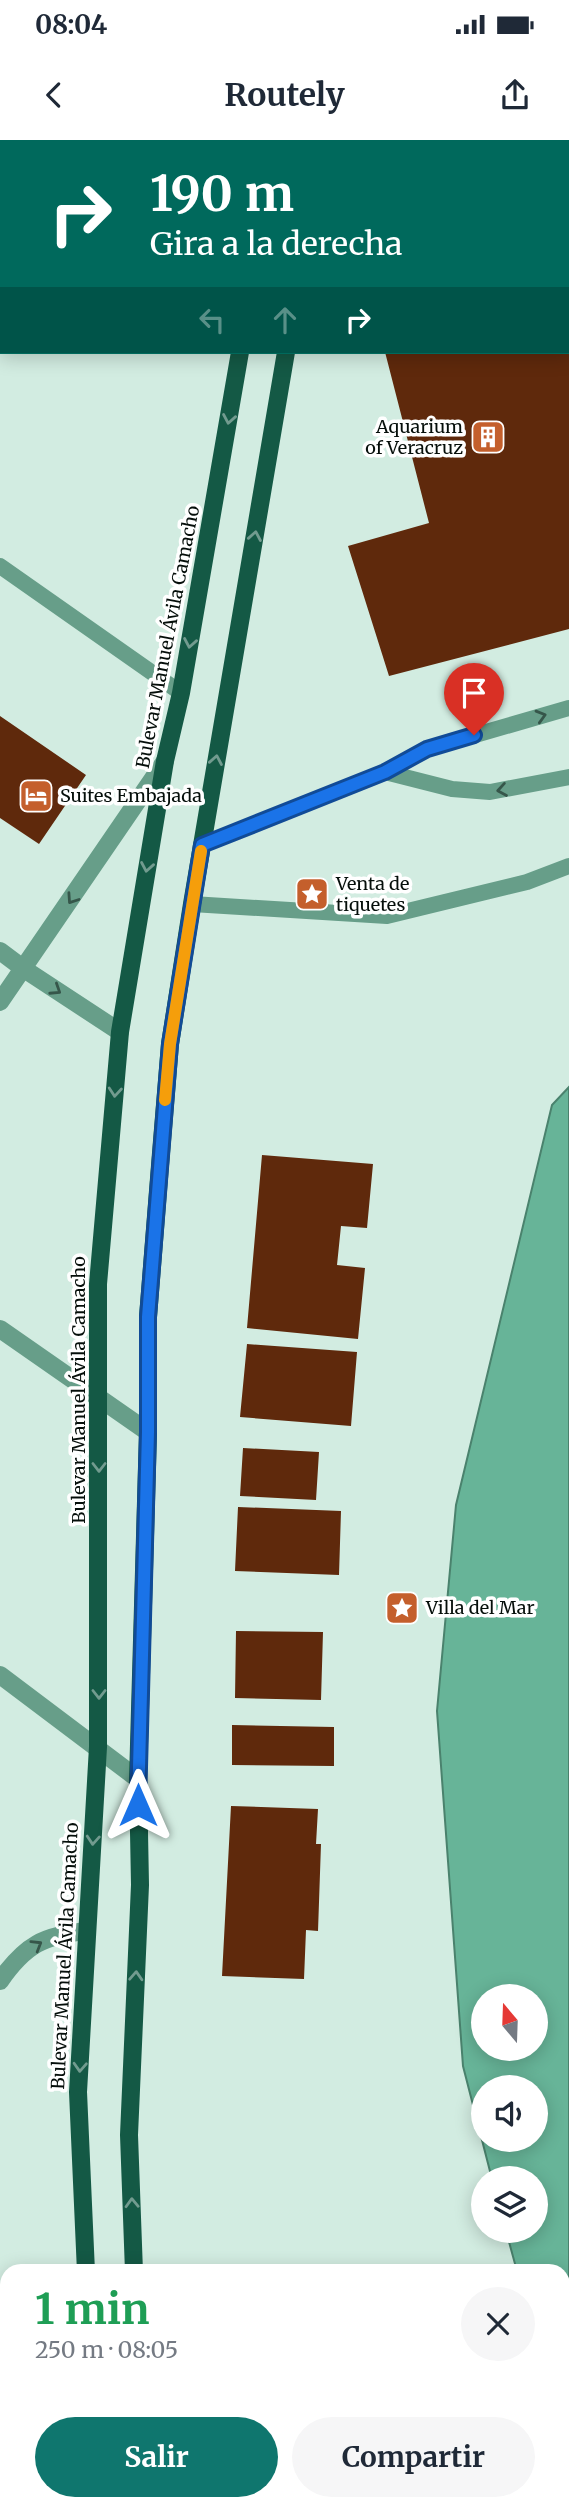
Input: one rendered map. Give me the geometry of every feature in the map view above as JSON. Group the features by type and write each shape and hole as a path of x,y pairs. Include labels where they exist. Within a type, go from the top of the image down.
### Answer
{"main road":[{"name":"Bulevar Manuel Ávila Camacho","path":"86,2264 78,2092 99,1747 99,1284 120,1032 165,761 181,693 236,354"},
{"path":"134,2264 129,2135 140,1885 138,1779 148,1432 148,1317 161,1153 170,1044 286,354"}],"street":[{"path":"0,1002 165,761"},
{"path":"0,951 120,1032"},
{"path":"0,1329 148,1432"},
{"path":"0,1675 138,1779"},
{"path":"0,1980 15,1960 38,1943 59,1934 87,1931"}],"lane":[{"path":"0,566 181,693"},
{"path":"202,845 385,772 427,749 569,708"},
{"path":"385,772 452,789 490,792 569,777"},
{"path":"192,904 387,916 527,882 569,866"}],"shaded area":[{"path":"569,1087 569,2264 515,2264 509,2243 548,2243 548,2166 489,2166 485,2152 548,2152 548,2075 471,2075 471,2097 463,2066 437,1711 456,1505 552,1105"}],"building":[{"name":"Aquarium of Veracruz","path":"386,354 569,354 569,629 389,676 348,546 429,523"},
{"name":"Suites Embajada","path":"0,716 86,775 39,844 0,818"},
{"path":"262,1155 373,1164 367,1228 341,1226 337,1265 365,1268 358,1339 247,1328"},
{"path":"247,1344 357,1352 351,1426 240,1417"},
{"path":"243,1448 319,1452 316,1500 240,1496"},
{"path":"238,1507 341,1511 339,1575 235,1571"},
{"path":"236,1631 323,1632 321,1700 235,1698"},
{"path":"232,1725 334,1727 334,1766 232,1765"},
{"path":"231,1806 318,1809 316,1844 321,1844 318,1931 306,1930 304,1979 222,1976"}],"slow traffic":[{"path":"165,1100 170,1044 201,851"}],"place":[{"name":"Aquarium of Veracruz","path":"488,437"},
{"name":"Suites Embajada","path":"36,796"},
{"name":"Venta de tiquetes","path":"312,894"},
{"name":"Villa del Mar","path":"402,1608"}],"route":[{"path":"138,1805 148,1432 148,1317 170,1044 202,845 385,772 427,749 474,735"}]}
